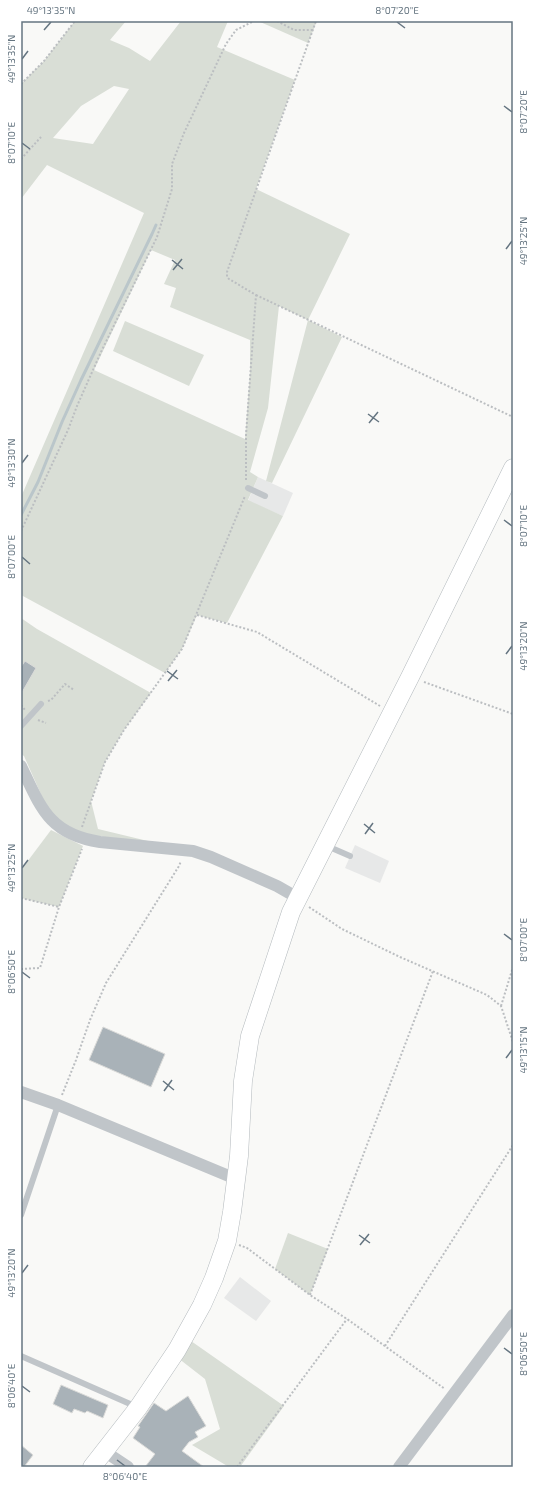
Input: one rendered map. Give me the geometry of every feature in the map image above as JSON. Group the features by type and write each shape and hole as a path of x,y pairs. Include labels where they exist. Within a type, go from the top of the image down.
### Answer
{"street":[{"path":"92,1467 138,1408 177,1350 198,1312 214,1278 228,1241 236,1179 244,1081 250,1036 284,933 298,898 410,677 513,468"},
{"path":"21,766 41,808 56,825 82,839 184,850 211,857 277,886 298,898"},
{"path":"21,1092 58,1105 236,1179"},
{"path":"400,1467 513,1315"},
{"path":"104,1452 128,1467"}],"lane":[{"path":"248,488 265,496"},
{"path":"21,726 41,704"},
{"path":"326,845 350,856"},
{"path":"21,1215 58,1105"},
{"path":"21,1356 138,1408"}],"path":[{"path":"21,84 44,62 74,21"},
{"path":"21,531 68,430 77,406 99,358 157,237 172,189 172,164 184,133 226,44 236,30 254,21"},
{"path":"277,21 294,30 313,30"},
{"path":"316,21 227,272 227,277 256,295 513,417"},
{"path":"21,159 41,137"},
{"path":"21,969 40,968 82,839 105,762 124,730 182,649 248,488 245,476 246,435 256,295"},
{"path":"197,615 257,632 391,713"},
{"path":"410,677 513,714"},
{"path":"41,704 51,700 65,684 74,690"},
{"path":"58,1105 106,982 179,866 184,850"},
{"path":"21,898 59,907"},
{"path":"298,898 342,929 400,957 487,994 501,1006 513,1042"},
{"path":"501,1006 513,967"},
{"path":"310,1295 433,971"},
{"path":"385,1346 513,1145"},
{"path":"228,1241 247,1248 310,1295 347,1319 454,1395"},
{"path":"237,1467 347,1319"}],"shaded area":[{"path":"75,21 126,21 110,40 129,48 150,61 181,21 228,21 217,47 295,80 256,189 350,234 308,320 279,306 268,408 250,472 258,477 248,500 283,516 227,623 197,615 182,649 165,673 21,595 21,497 144,213 47,165 21,199 21,84 44,61","holes":["114,86 129,89 93,144 53,138 81,106","151,250 175,260 164,284 176,288 170,307 250,340 250,371 245,439 94,370"]},
{"path":"258,21 317,21 308,43"},
{"path":"308,320 342,337 272,483 266,481"},
{"path":"125,321 204,355 189,386 113,351"},
{"path":"258,477 293,493 283,516 248,501"},
{"path":"21,618 37,629 151,693 124,730 105,762 91,801 98,829 152,842 86,835 67,827 48,810 24,756 21,754"},
{"path":"51,830 83,846 59,907 21,898 21,870"},
{"path":"355,845 389,861 380,883 345,868"},
{"path":"288,1233 328,1249 310,1295 275,1269"},
{"path":"240,1277 271,1301 256,1321 224,1298"},
{"path":"191,1341 284,1406 240,1467 229,1467 192,1445 220,1429 205,1379 178,1358"}],"building":[{"path":"25,661 36,668 21,694 21,667"},
{"path":"103,1027 165,1054 151,1087 89,1060"},
{"path":"61,1385 108,1405 103,1418 87,1411 85,1413 74,1409 72,1413 53,1404"},
{"path":"188,1396 206,1426 195,1432 198,1437 189,1442 182,1451 204,1467 145,1467 155,1454 133,1438 140,1427 138,1426 154,1403 166,1411"},
{"path":"21,1445 33,1455 24,1467 21,1467"}],"waterway":[{"path":"21,515 38,482 81,380 156,225"}]}
